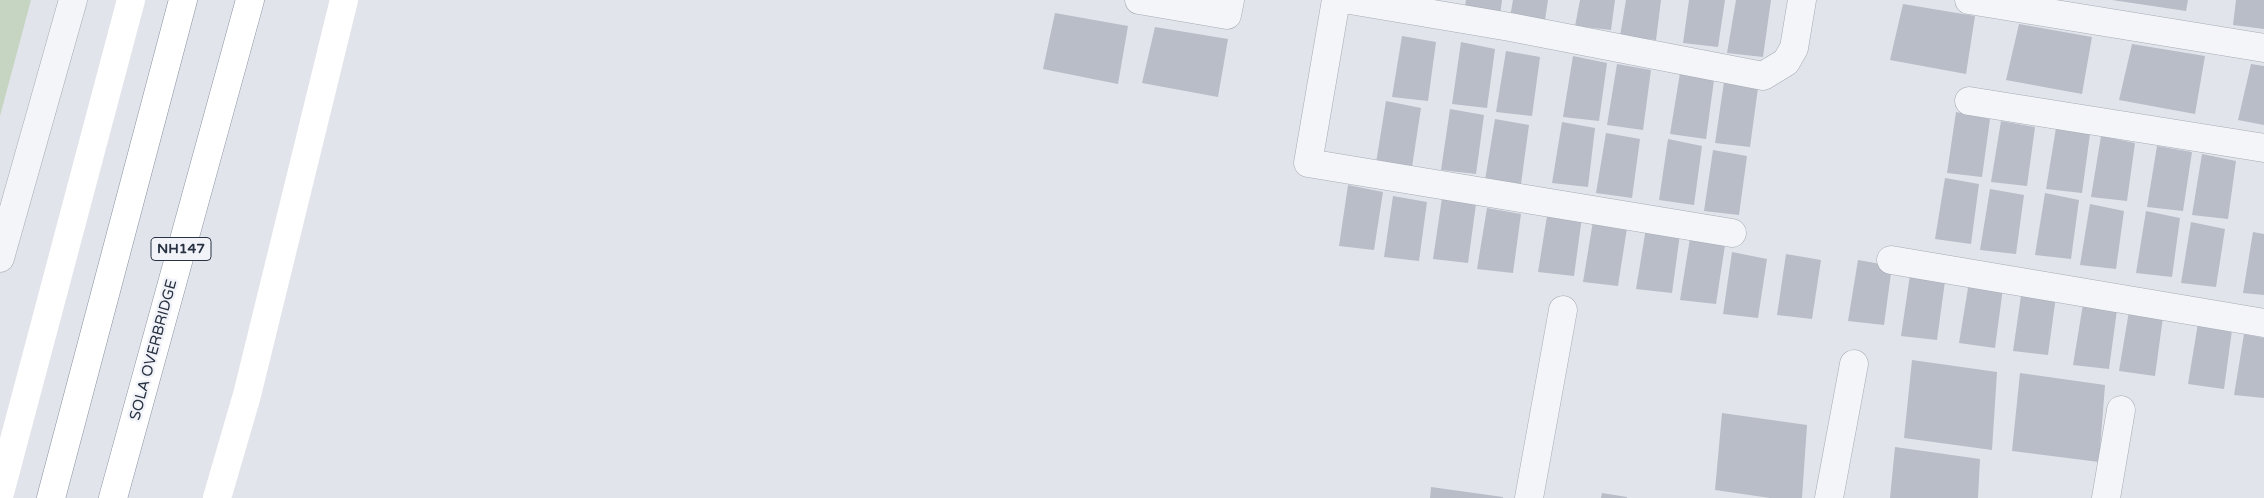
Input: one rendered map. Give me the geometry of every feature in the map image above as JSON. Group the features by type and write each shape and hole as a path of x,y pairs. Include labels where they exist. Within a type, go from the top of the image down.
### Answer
{"main road":[{"path":"0,493 131,0"},
{"path":"51,498 184,0"},
{"name":"SOLA OVERBRIDGE","path":"113,498 250,0"},
{"path":"218,498 247,395 344,0"}],"street":[{"path":"0,258 73,0"},
{"path":"1139,0 1227,15 1230,0"},
{"path":"1336,0 1308,163 1732,234"},
{"path":"1350,0 1510,27 1763,76 1786,62 1794,48 1802,0"},
{"path":"1970,0 2264,48"},
{"path":"1969,101 2264,148"},
{"path":"1892,260 2264,323"},
{"path":"1529,498 1563,310"},
{"path":"1829,498 1854,364"},
{"path":"2106,498 2121,410"}],"green space":[{"path":"0,0 31,0 0,116"}],"building":[{"path":"1466,0 1502,0 1500,16 1464,12"},
{"path":"1513,0 1548,0 1544,27 1509,23"},
{"path":"1580,0 1615,0 1611,30 1575,26"},
{"path":"1626,0 1661,0 1656,40 1620,36"},
{"path":"1689,0 1725,0 1718,47 1683,43"},
{"path":"1736,0 1771,0 1763,57 1727,53"},
{"path":"2112,0 2188,0 2186,11"},
{"path":"2236,0 2264,0 2264,29 2233,25"},
{"path":"1903,4 1975,16 1966,74 1890,60"},
{"path":"1055,13 1128,26 1118,84 1043,69"},
{"path":"2019,24 2092,37 2082,94 2006,80"},
{"path":"1155,27 1228,39 1218,97 1142,83"},
{"path":"1402,36 1436,42 1428,101 1392,97"},
{"path":"1461,42 1495,49 1487,108 1452,104"},
{"path":"2132,44 2205,56 2195,114 2119,100"},
{"path":"1506,51 1540,57 1532,116 1496,112"},
{"path":"1573,56 1607,63 1599,121 1563,117"},
{"path":"1617,64 1651,70 1643,130 1607,125"},
{"path":"2251,64 2264,66 2264,125 2238,120"},
{"path":"1680,73 1714,80 1706,139 1670,134"},
{"path":"1724,82 1758,88 1750,147 1715,143"},
{"path":"1386,101 1421,108 1412,167 1376,163"},
{"path":"1450,109 1484,115 1476,174 1441,170"},
{"path":"1956,112 1990,119 1982,177 1947,173"},
{"path":"1495,119 1529,125 1521,184 1485,180"},
{"path":"2001,121 2035,127 2027,186 1991,182"},
{"path":"1562,122 1595,128 1588,187 1552,183"},
{"path":"2056,128 2090,134 2082,193 2046,189"},
{"path":"1606,133 1640,139 1632,198 1596,193"},
{"path":"2101,136 2135,143 2127,201 2091,197"},
{"path":"1668,139 1702,146 1694,205 1659,200"},
{"path":"2157,146 2192,152 2183,211 2147,207"},
{"path":"1713,150 1747,156 1739,215 1704,211"},
{"path":"2202,154 2236,161 2228,219 2192,215"},
{"path":"1945,178 1979,184 1971,244 1935,239"},
{"path":"1348,185 1383,192 1374,250 1339,246"},
{"path":"1990,189 2024,195 2016,254 1980,250"},
{"path":"2045,193 2079,200 2071,259 2035,255"},
{"path":"1393,196 1427,202 1419,261 1384,257"},
{"path":"1442,198 1476,204 1468,263 1433,259"},
{"path":"2090,204 2124,211 2116,269 2080,265"},
{"path":"1487,208 1521,214 1513,273 1477,269"},
{"path":"1548,210 1582,217 1574,276 1538,272"},
{"path":"2146,211 2180,218 2172,277 2136,273"},
{"path":"1593,221 1627,228 1618,286 1583,282"},
{"path":"2191,222 2225,229 2216,287 2181,283"},
{"path":"1646,228 1680,234 1672,293 1636,289"},
{"path":"2253,232 2264,234 2264,295 2243,293"},
{"path":"1690,238 1725,245 1716,304 1680,300"},
{"path":"1732,252 1767,259 1758,318 1723,314"},
{"path":"1786,254 1821,260 1812,319 1777,315"},
{"path":"1858,260 1892,266 1884,325 1848,321"},
{"path":"1910,275 1945,281 1937,340 1901,336"},
{"path":"1969,282 2003,288 1995,348 1959,343"},
{"path":"2022,289 2056,296 2048,355 2013,351"},
{"path":"2083,304 2117,310 2109,369 2073,365"},
{"path":"2129,311 2163,317 2155,376 2119,371"},
{"path":"2198,323 2232,330 2224,389 2188,384"},
{"path":"2244,334 2264,338 2264,398 2234,395"},
{"path":"1912,360 1997,372 1992,450 1904,438"},
{"path":"2020,373 2105,385 2099,462 2012,451"},
{"path":"1722,413 1807,425 1802,498 1770,498 1715,490"},
{"path":"1895,447 1980,459 1978,498 1890,498"},
{"path":"1431,487 1503,497 1503,498 1430,498"},
{"path":"1602,493 1627,497 1627,498 1601,498"}]}
